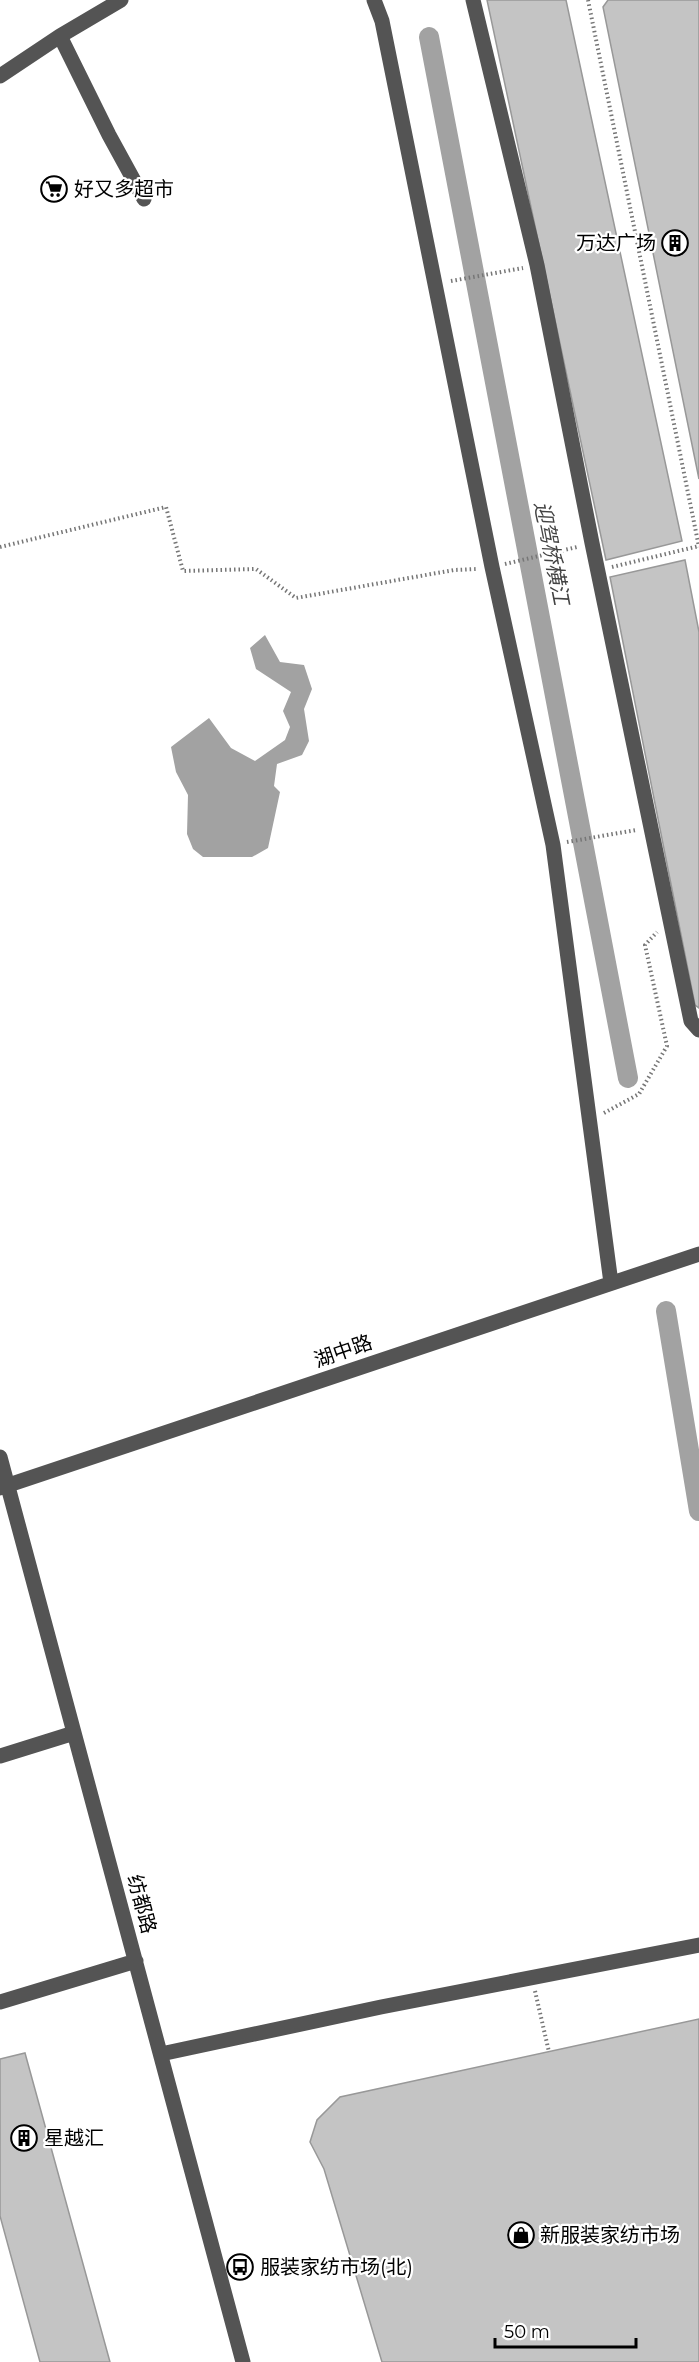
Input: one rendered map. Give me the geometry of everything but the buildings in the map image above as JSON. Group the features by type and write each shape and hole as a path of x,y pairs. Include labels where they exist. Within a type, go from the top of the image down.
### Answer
{"street":[{"path":"0,76 60,36 121,0"},
{"path":"374,0 382,21 492,567 553,844 610,1283"},
{"path":"473,0 537,265 692,1021 699,1030"},
{"path":"60,36 144,199"},
{"name":"湖中路","path":"4,1487 699,1254"},
{"name":"纺都路","path":"0,1457 4,1487 74,1733 243,2362"},
{"path":"0,1756 74,1733"},
{"path":"161,2054 699,1945"},
{"path":"0,2002 136,1961"}],"path":[{"path":"588,0 699,546 598,570"},
{"path":"436,284 515,269"},
{"path":"0,547 166,507 183,571 256,569 296,598 454,570 492,567 568,550"},
{"path":"572,841 622,832"},
{"path":"621,1105 639,1094 667,1046 645,945 670,917"},
{"path":"532,1978 549,2052"}],"shaded area":[{"path":"265,635 280,662 304,665 312,689 304,709 309,741 302,755 277,764 274,786 280,792 268,848 252,857 203,857 193,849 187,834 188,795 176,772 171,747 209,718 231,748 255,761 285,740 290,727 283,711 291,692 256,669 250,648"}],"waterway":[{"name":"迎驾桥横江","path":"429,37 628,1078"},
{"path":"666,1311 699,1511"}],"place":[{"name":"好又多超市","path":"54,189"},
{"name":"万达广场","path":"675,243"},
{"name":"星越汇","path":"24,2138"},
{"name":"新服装家纺市场","path":"521,2235"},
{"name":"服装家纺市场(北)","path":"240,2267"}]}
